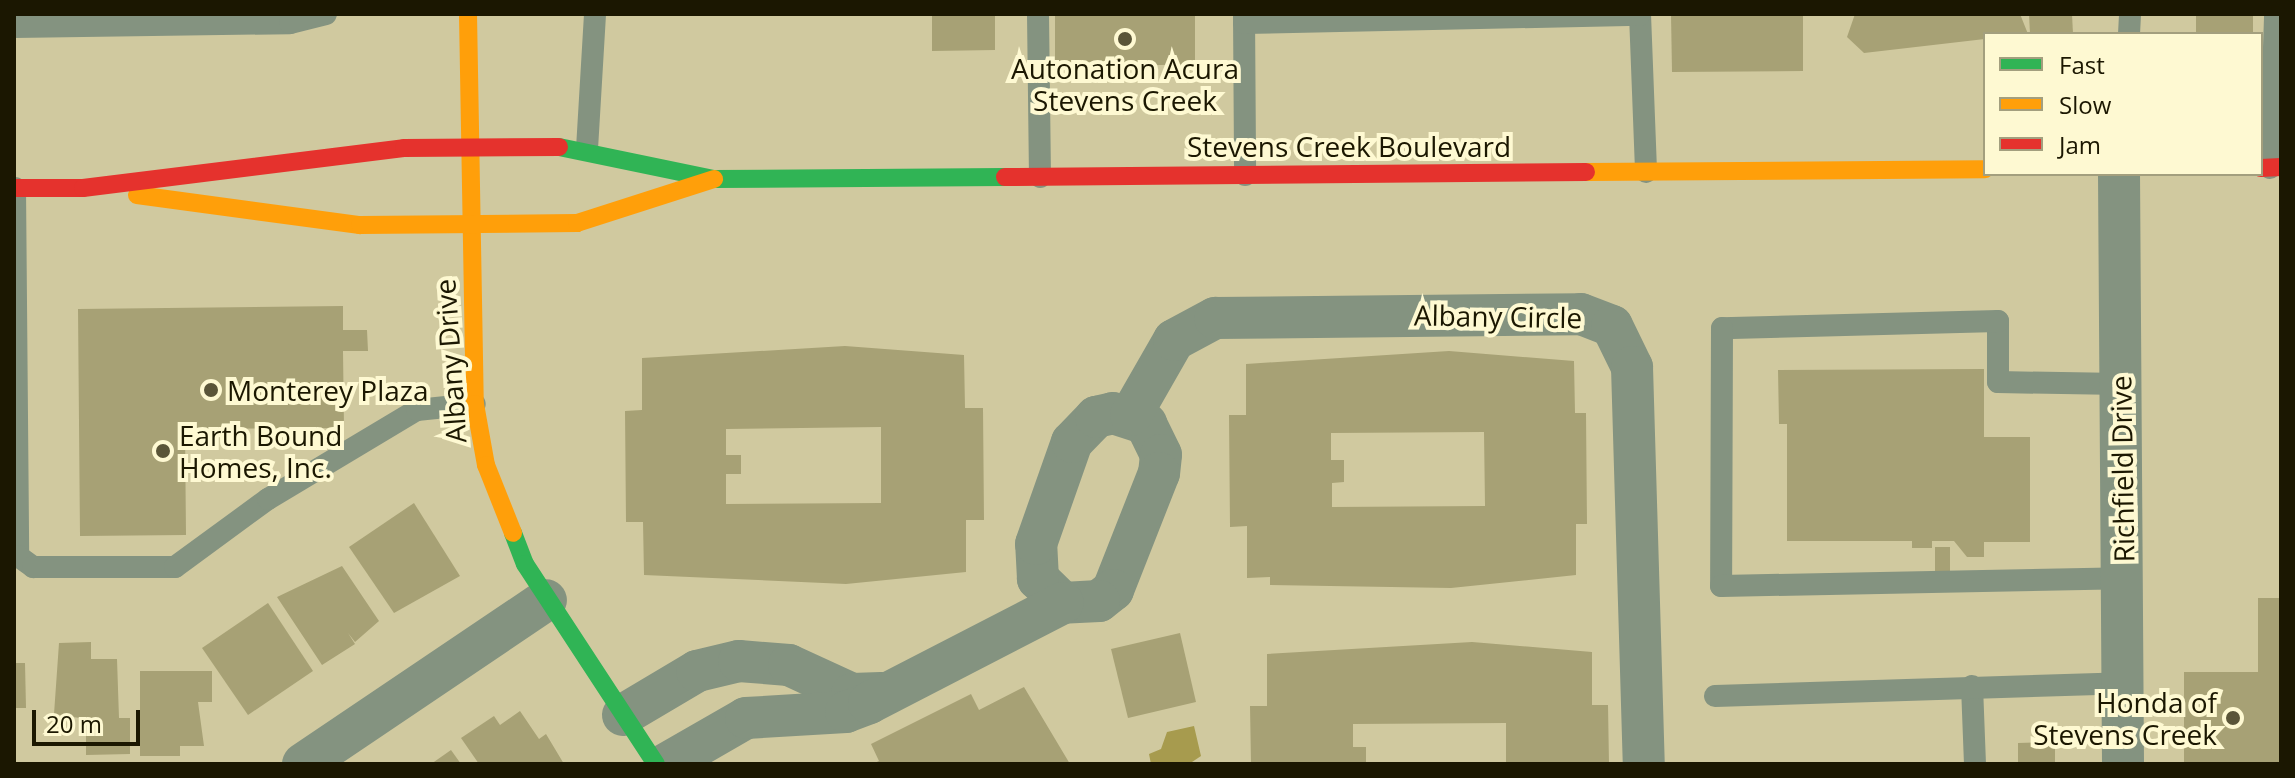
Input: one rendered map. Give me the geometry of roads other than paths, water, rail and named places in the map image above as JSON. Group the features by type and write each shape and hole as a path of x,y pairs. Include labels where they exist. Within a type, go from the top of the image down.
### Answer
{"main road":[{"name":"Albany Drive","path":"468,14 475,404 503,517 546,600 656,764"},
{"name":"Stevens Creek Boulevard","path":"83,188 360,149 468,147 587,149 714,179 1983,169"},
{"name":"Stevens Creek Boulevard","path":"14,188 83,188 360,225 577,223 714,179"}],"street":[{"name":"Richfield Drive","path":"2119,176 2123,764"},
{"name":"Albany Circle","path":"1131,415 1174,340 1215,318 1581,314 1612,326 1632,367 1644,764"},
{"path":"666,764 746,718 796,711 846,712 1063,603 1099,601 1113,590 1159,473 1157,439 1131,415 1096,417 1081,427 1057,486 1033,562 1043,587 1063,603"},
{"path":"303,764 546,600"},
{"path":"623,715 697,671 766,660 799,669 852,694 886,692"},
{"path":"796,711 799,669"}],"lane":[{"path":"14,27 326,14"},
{"path":"587,149 595,14"},
{"path":"1038,14 1040,177"},
{"path":"1245,175 1244,19 1640,14 1646,172"},
{"path":"2271,168 2275,14"},
{"path":"14,188 18,556 33,567 175,567 268,499 417,410 475,404"},
{"path":"2121,384 1998,382 1998,321 1722,328 1721,586 2123,578"},
{"path":"1715,696 2123,683"},
{"path":"1972,686 1975,764"}],"place":[{"name":"Autonation Acura Stevens Creek","path":"1125,39"},
{"name":"Monterey Plaza","path":"211,390"},
{"name":"Earth Bound Homes, Inc.","path":"163,451"},
{"name":"Honda of Stevens Creek","path":"2233,718"}]}
